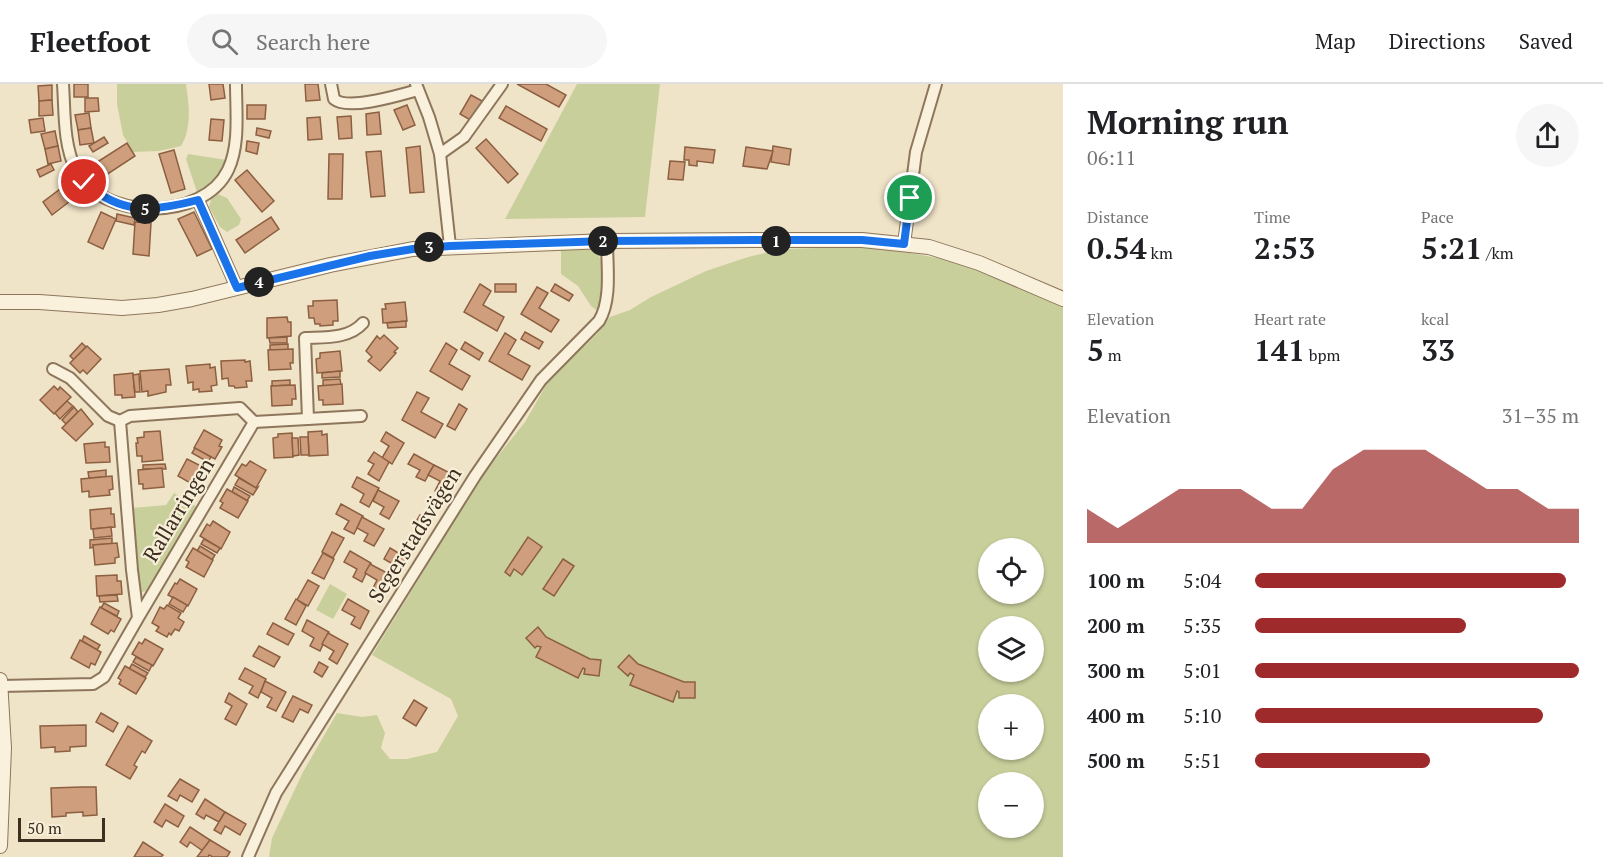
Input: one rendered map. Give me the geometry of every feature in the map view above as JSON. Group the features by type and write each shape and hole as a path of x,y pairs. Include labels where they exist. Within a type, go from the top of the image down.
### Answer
{"street":[{"path":"63,84 66,136 75,170 97,194 119,204 136,208 163,208 198,200 219,182 230,165 236,133 236,84"},
{"path":"332,84 334,99 343,104 376,100 417,87 440,154 450,246"},
{"path":"440,154 464,137 502,84"},
{"path":"904,244 916,152 936,84"},
{"path":"198,200 237,288"},
{"path":"0,302 39,302 122,308 192,299 370,256 450,246 607,241 862,240 929,247 979,262 1063,299"},
{"name":"Segerstadsvägen","path":"248,857 276,793 475,476 541,380 604,312 607,241"},
{"path":"0,293 39,302"},
{"path":"309,419 305,338 345,335 357,330 363,323"},
{"path":"53,369 70,378 108,416 120,421 130,416 240,408 254,422 361,416"},
{"name":"Rallarringen","path":"120,421 138,618"},
{"name":"Rallarringen","path":"1,686 93,684 104,677 254,422"},
{"path":"0,680 4,748 0,846"}],"green space":[{"path":"117,84 186,84 188,124 181,146 159,151 133,152 123,135 117,104"},
{"path":"577,84 660,84 645,217 505,219"},
{"path":"188,154 227,160 215,179 197,192 186,159"},
{"path":"218,194 227,198 241,219 239,225 227,232 220,227 209,207 212,197"},
{"path":"854,247 896,251 964,265 1063,306 1063,857 269,857 272,838 303,772 337,713 362,717 377,715 385,733 381,748 390,759 407,759 437,752 458,716 451,699 372,655 484,473 525,422 549,380 597,334 610,317 630,310 651,297 706,271 782,249"},
{"path":"561,250 594,250 599,255 601,287 596,310 578,286 561,274"},
{"path":"174,493 197,507 146,591 142,592 139,589 132,508 166,505"},
{"path":"330,584 347,594 333,619 316,610"}],"building":[{"path":"74,84 88,84 88,97 74,97"},
{"path":"209,84 223,84 225,98 211,100"},
{"path":"305,84 318,84 320,100 306,101"},
{"path":"517,84 546,84 566,95 559,107"},
{"path":"52,85 52,100 39,101 38,86"},
{"path":"471,95 484,102 472,121 460,114"},
{"path":"85,98 98,98 99,111 85,112"},
{"path":"52,100 53,115 39,116 39,101"},
{"path":"247,105 266,105 265,119 247,119"},
{"path":"407,105 415,125 403,130 394,110"},
{"path":"506,106 547,129 541,141 499,118"},
{"path":"379,112 381,134 367,135 366,114"},
{"path":"89,113 91,128 78,130 75,115"},
{"path":"351,116 352,138 339,139 337,117"},
{"path":"320,117 322,139 308,140 307,118"},
{"path":"43,118 45,131 31,133 29,120"},
{"path":"211,119 224,120 222,141 209,140"},
{"path":"91,128 94,143 80,145 78,130"},
{"path":"257,128 271,131 269,138 256,135"},
{"path":"55,131 58,146 45,149 41,134"},
{"path":"104,137 108,143 93,152 89,146"},
{"path":"486,139 518,174 508,183 476,148"},
{"path":"247,141 259,143 257,154 246,151"},
{"path":"127,143 135,156 100,179 91,166"},
{"path":"58,146 61,161 48,164 45,149"},
{"path":"420,146 424,192 410,193 406,148"},
{"path":"773,146 791,149 789,165 771,162"},
{"path":"685,147 715,150 713,163 697,161 697,166 689,165 689,160 684,160"},
{"path":"746,147 773,151 767,169 743,166"},
{"path":"174,150 185,189 171,193 159,154"},
{"path":"381,151 385,196 371,197 366,152"},
{"path":"329,154 343,154 342,199 328,199"},
{"path":"670,161 685,162 683,180 668,179"},
{"path":"51,164 54,170 40,177 37,170"},
{"path":"247,170 274,201 262,212 235,180"},
{"path":"68,183 78,195 52,215 43,202"},
{"path":"101,212 116,219 103,249 88,242"},
{"path":"194,212 212,249 197,256 178,219"},
{"path":"117,214 135,218 134,225 116,221"},
{"path":"271,217 279,229 245,253 236,240"},
{"path":"135,222 151,223 149,256 133,254"},
{"path":"480,284 491,291 483,305 504,317 497,331 464,312"},
{"path":"495,284 516,284 516,292 495,292"},
{"path":"555,284 573,295 569,301 551,291"},
{"path":"537,287 548,293 539,308 559,320 551,332 521,314"},
{"path":"337,300 338,321 333,321 333,325 320,326 320,324 315,324 314,318 309,318 308,306 313,306 313,301"},
{"path":"405,302 407,321 383,323 382,309 386,309 385,304"},
{"path":"287,317 288,322 291,322 291,336 267,338 267,318"},
{"path":"406,321 406,327 388,328 387,323"},
{"path":"525,332 543,342 539,349 521,339"},
{"path":"505,333 516,340 508,354 530,366 522,380 489,361"},
{"path":"384,335 398,348 380,371 368,361 372,357 366,351 377,336 380,339"},
{"path":"287,337 287,343 270,343 269,338"},
{"path":"465,342 483,353 479,360 461,349"},
{"path":"82,343 86,347 74,360 70,356"},
{"path":"446,343 457,350 449,364 470,376 462,390 430,371"},
{"path":"288,344 288,350 270,350 270,345"},
{"path":"87,346 101,359 87,374 83,370 80,373 70,363"},
{"path":"293,349 291,369 269,370 268,350"},
{"path":"340,351 342,371 317,373 316,359 320,358 320,353"},
{"path":"245,360 245,362 250,361 252,381 246,381 247,387 229,386 228,378 222,379 221,361"},
{"path":"210,364 210,368 215,367 217,385 211,386 212,391 193,390 193,382 188,383 186,366"},
{"path":"169,369 171,385 166,385 166,392 148,396 148,391 142,392 140,371"},
{"path":"340,371 340,377 322,378 322,373"},
{"path":"133,373 135,397 122,398 122,395 115,395 114,375"},
{"path":"139,374 140,392 135,392 133,375"},
{"path":"340,379 341,385 323,386 323,380"},
{"path":"290,380 290,385 272,386 272,381"},
{"path":"342,384 343,404 323,405 323,400 319,400 318,386"},
{"path":"295,385 296,399 292,399 292,405 272,406 271,386"},
{"path":"54,386 58,390 60,387 71,397 54,414 40,400"},
{"path":"417,392 429,398 421,412 443,424 435,438 402,420"},
{"path":"67,401 73,406 60,419 55,413"},
{"path":"459,404 467,409 455,430 447,426"},
{"path":"74,407 78,412 66,424 62,420"},
{"path":"81,409 93,424 76,441 62,428"},
{"path":"204,430 222,440 219,446 222,447 215,459 194,448"},
{"path":"160,431 163,460 142,462 142,456 137,456 137,438 144,437 144,432"},
{"path":"322,431 322,435 327,434 328,455 309,456 308,432"},
{"path":"386,432 404,443 392,464 382,458 389,446 381,441"},
{"path":"292,433 293,457 274,458 273,438 278,437 278,434"},
{"path":"300,437 308,437 309,455 301,455"},
{"path":"292,438 298,438 299,455 293,456"},
{"path":"105,442 105,447 109,447 110,462 86,463 84,444"},
{"path":"195,448 211,457 208,462 192,453"},
{"path":"374,452 389,462 379,481 368,474 374,464 368,461"},
{"path":"414,454 434,465 425,481 416,477 420,470 408,464"},
{"path":"187,459 207,469 200,482 197,480 194,485 178,476"},
{"path":"250,461 266,470 256,488 235,475 242,464 246,466"},
{"path":"165,464 166,469 143,469 143,465"},
{"path":"434,465 454,475 443,495 435,491 440,481 428,475"},
{"path":"162,468 164,487 143,489 143,484 139,484 138,470"},
{"path":"106,470 106,477 89,478 88,472"},
{"path":"112,476 113,489 109,490 110,495 89,497 89,491 82,492 81,479"},
{"path":"357,477 379,488 369,507 360,502 364,494 352,487"},
{"path":"239,478 258,487 253,495 235,485"},
{"path":"234,487 250,496 247,501 232,492"},
{"path":"227,489 248,501 238,518 220,508 223,503 220,501"},
{"path":"378,490 399,501 389,519 380,514 384,507 373,501"},
{"path":"341,504 363,516 354,534 344,529 349,521 336,514"},
{"path":"111,508 115,527 91,529 90,510"},
{"path":"420,515 430,520 424,530 414,525"},
{"path":"362,517 384,529 374,546 364,541 368,534 357,528"},
{"path":"213,521 230,532 221,549 200,536 207,524 210,526"},
{"path":"111,527 112,536 94,538 93,529"},
{"path":"332,532 344,538 333,558 322,552"},
{"path":"528,537 542,547 522,575 514,569 510,576 505,572"},
{"path":"112,538 112,544 93,545 94,547 90,548 90,540"},
{"path":"204,539 220,548 217,553 201,544"},
{"path":"117,543 119,557 115,558 115,563 95,565 93,545"},
{"path":"200,546 215,555 212,560 197,551"},
{"path":"193,548 213,560 204,577 186,567 189,562 186,560"},
{"path":"390,548 407,558 401,569 384,559"},
{"path":"350,551 371,563 362,582 353,577 357,569 344,562"},
{"path":"323,553 334,559 324,579 312,573"},
{"path":"563,559 574,566 554,596 543,589"},
{"path":"370,564 391,575 380,594 372,590 377,580 365,573"},
{"path":"117,575 117,581 121,581 122,594 97,596 96,576"},
{"path":"180,579 197,589 188,606 168,595"},
{"path":"308,580 319,586 308,606 297,600"},
{"path":"117,595 118,601 100,602 99,596"},
{"path":"173,597 187,605 183,612 169,604"},
{"path":"296,599 306,606 296,625 285,619"},
{"path":"348,599 369,611 360,629 351,624 355,617 342,610"},
{"path":"104,603 119,611 117,616 101,608"},
{"path":"167,605 181,613 178,618 184,622 179,631 175,629 167,637 156,631 159,627 152,623 160,607 164,609"},
{"path":"100,607 121,619 114,632 111,630 108,634 91,624"},
{"path":"307,620 329,632 320,651 310,646 314,638 302,631"},
{"path":"273,623 294,634 288,645 267,634"},
{"path":"538,627 546,637 590,659 601,660 599,676 584,674 585,669 583,668 578,678 536,657 541,647 535,648 526,638"},
{"path":"328,633 348,644 337,664 329,659 334,651 322,644"},
{"path":"84,636 100,645 97,650 82,641"},
{"path":"145,639 163,649 153,666 132,654 139,642 142,644"},
{"path":"80,640 101,652 95,665 91,663 89,668 71,658"},
{"path":"259,646 280,657 274,667 253,656"},
{"path":"629,655 638,664 684,682 695,682 695,698 679,698 677,691 673,702 630,685 634,675 630,673 628,676 618,667"},
{"path":"136,657 152,665 149,671 133,662"},
{"path":"319,662 328,667 322,677 314,672"},
{"path":"132,664 148,673 145,677 129,669"},
{"path":"125,666 146,678 136,694 119,684 121,680 118,678"},
{"path":"245,668 266,679 258,698 249,693 253,686 239,679"},
{"path":"265,681 286,692 276,711 267,707 272,698 261,692"},
{"path":"229,693 247,704 236,725 225,719 232,706 225,702"},
{"path":"293,696 312,705 308,713 300,709 293,722 282,717"},
{"path":"414,700 427,708 416,726 403,718"},
{"path":"101,713 118,723 113,732 96,722"},
{"path":"86,725 86,746 70,747 70,751 55,752 55,747 41,748 40,726"},
{"path":"128,726 152,741 145,753 142,751 134,765 137,767 130,779 106,765"},
{"path":"180,779 199,790 192,802 180,795 177,801 168,796"},
{"path":"96,787 97,815 83,816 83,812 52,817 51,788"},
{"path":"205,799 225,812 219,822 206,815 204,819 196,814"},
{"path":"165,804 184,816 178,827 166,820 162,827 154,822"},
{"path":"225,812 246,824 240,835 225,826 221,834 214,830"},
{"path":"190,827 210,840 203,851 190,842 187,847 180,842"},
{"path":"210,840 230,852 227,857 209,855 208,857 197,857"},
{"path":"143,842 163,855 161,857 134,857"}],"route":[{"path":"84,182 97,194 126,207 154,209 198,200 237,288 370,256 450,246 607,241 754,240 862,240 904,244 910,198"}]}
